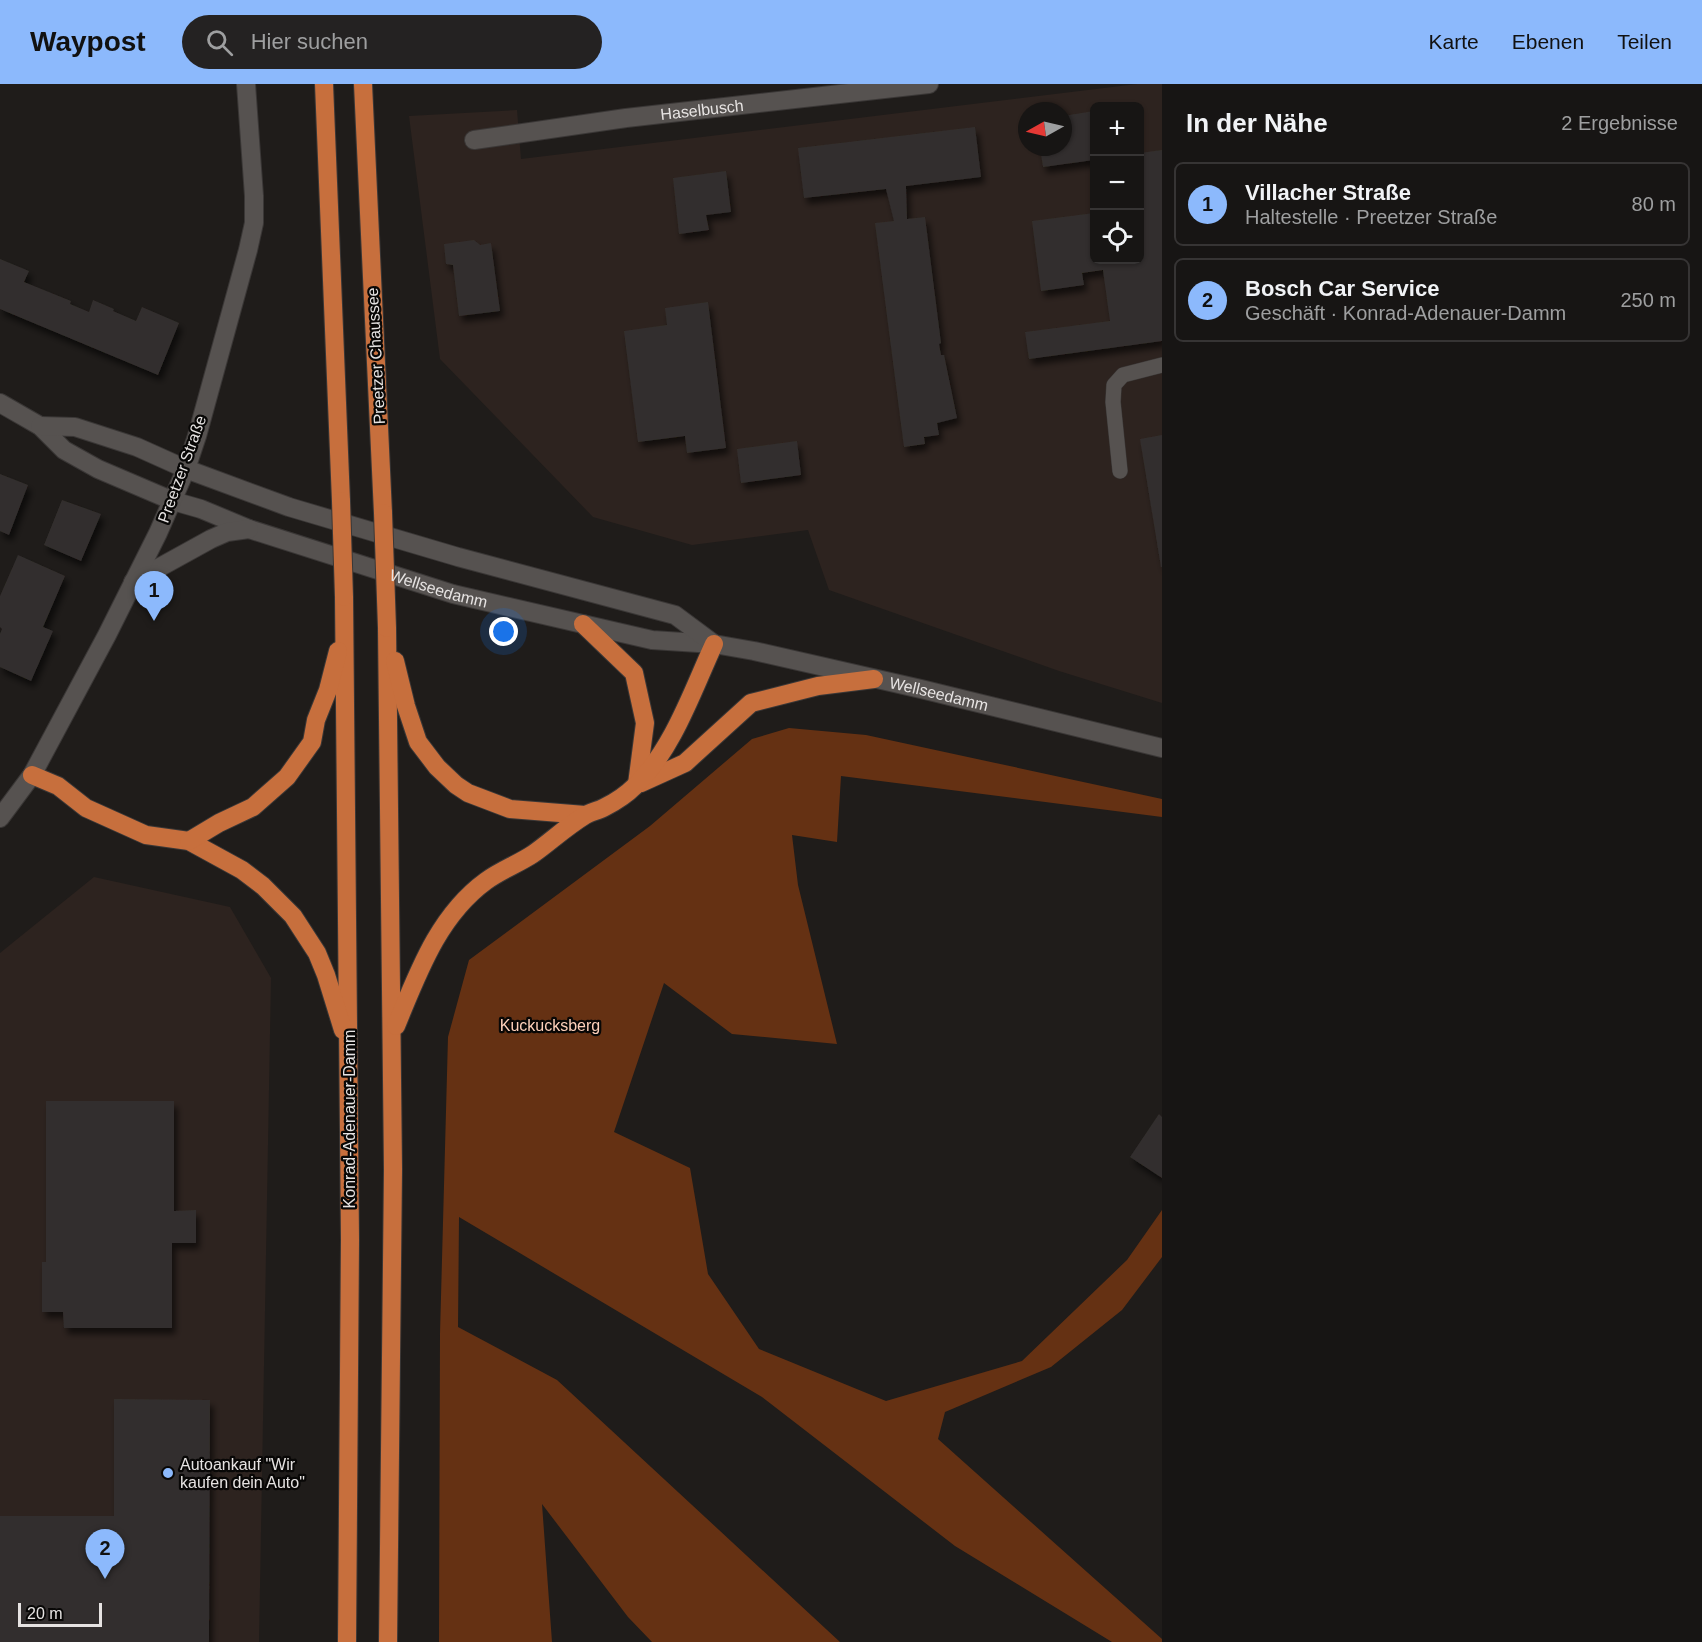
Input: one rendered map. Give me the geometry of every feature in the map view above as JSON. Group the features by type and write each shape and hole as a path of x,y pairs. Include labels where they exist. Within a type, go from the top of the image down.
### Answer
{"highway":[{"name":"Konrad-Adenauer-Damm","path":"324,84 344,597 350,1251 347,1642"},
{"name":"Preetzer Chaussee","path":"363,84 387,628"},
{"path":"583,624 634,672 645,723 637,785"},
{"path":"387,628 406,706 418,742 437,767 456,785 468,793 510,809 585,815"},
{"path":"387,628 393,1193 388,1642"},
{"path":"189,841 219,823 253,807 287,777 312,742 316,720 328,690 344,629"},
{"path":"637,785 657,760 688,705 714,644"},
{"path":"392,1036 433,942 456,908 485,882 532,854 585,815 605,807 637,785 685,763 751,703 818,686 874,679"},
{"path":"32,776 58,786 86,808 146,835 189,841 242,870 263,886 293,916 317,953 349,1049"}],"main road":[{"name":"Preetzer Straße","path":"0,818 32,776 134,582 186,469 197,436 254,223 246,84"},
{"name":"Haselbusch","path":"474,140 626,118 929,84"},
{"path":"0,403 40,426"},
{"name":"Wellseedamm","path":"40,426 75,427 136,447 186,469 289,507 458,557 675,615 714,644"},
{"name":"Wellseedamm","path":"40,426 64,450 98,469 173,501 201,509 249,529 453,594 652,640 714,644 754,651 1162,748"},
{"path":"134,582 211,539 227,532 249,529"}],"lane":[{"path":"1120,471 1113,402 1114,385 1123,375 1162,365"}],"shaded area":[{"path":"1137,84 1162,84 1162,703 1059,671 829,590 808,530 692,545 593,517 440,359 409,116 517,110 521,159"},
{"path":"94,877 230,907 271,978 259,1642 0,1642 0,953"}],"green space":[{"name":"Kuckucksberg","path":"789,728 866,735 1162,799 1162,817 841,776 837,842 792,835 798,885 837,1044 732,1034 664,983 614,1132 690,1168 708,1274 759,1349 886,1401 1022,1361 1127,1260 1162,1210 1162,1257 1122,1310 1051,1367 945,1412 938,1439 1162,1639 1162,1642 1112,1642 955,1546 762,1397 459,1217 458,1327 557,1380 840,1642 652,1642 628,1617 542,1504 552,1642 439,1642 440,1334 448,1037 469,960 650,826 752,739"}],"building":[{"path":"1090,112 1090,161 1043,167 1041,156 1072,156 1072,115"},
{"path":"975,127 981,177 906,186 907,219 925,217 941,343 939,344 941,355 944,355 957,418 937,423 939,435 924,437 925,444 904,447 875,223 894,221 886,189 804,198 798,148"},
{"path":"1162,150 1162,341 1029,359 1025,332 1110,321 1103,270 1082,273 1084,285 1041,291 1032,221 1090,214 1090,264 1144,264 1144,152"},
{"path":"726,171 731,212 706,215 709,230 679,234 673,178"},
{"path":"474,240 480,245 491,243 500,311 459,316 453,265 446,264 444,244"},
{"path":"0,259 29,271 24,282 71,301 70,304 89,312 93,300 136,321 142,307 179,323 158,375 0,309"},
{"path":"708,302 726,448 687,453 685,436 638,442 624,331 667,325 665,308"},
{"path":"1162,435 1162,567 1161,567 1140,439"},
{"path":"797,441 801,475 741,483 737,449"},
{"path":"0,474 28,485 9,535 0,531"},
{"path":"62,500 101,514 81,561 44,545"},
{"path":"18,555 65,576 43,627 53,631 31,681 0,667 2,629 0,627 0,596"},
{"path":"46,1101 174,1101 174,1211 196,1210 196,1243 172,1243 172,1328 64,1328 63,1312 42,1312 42,1262 46,1262"},
{"path":"1159,1114 1162,1117 1162,1178 1130,1157"},
{"path":"114,1399 210,1400 209,1642 0,1642 0,1516 114,1516"}],"place":[{"name":"Villacher Straße","path":"154,621"},
{"name":"Autoankauf \"Wir kaufen dein Auto\"","path":"168,1473"},
{"name":"Bosch Car Service","path":"105,1579"}]}
